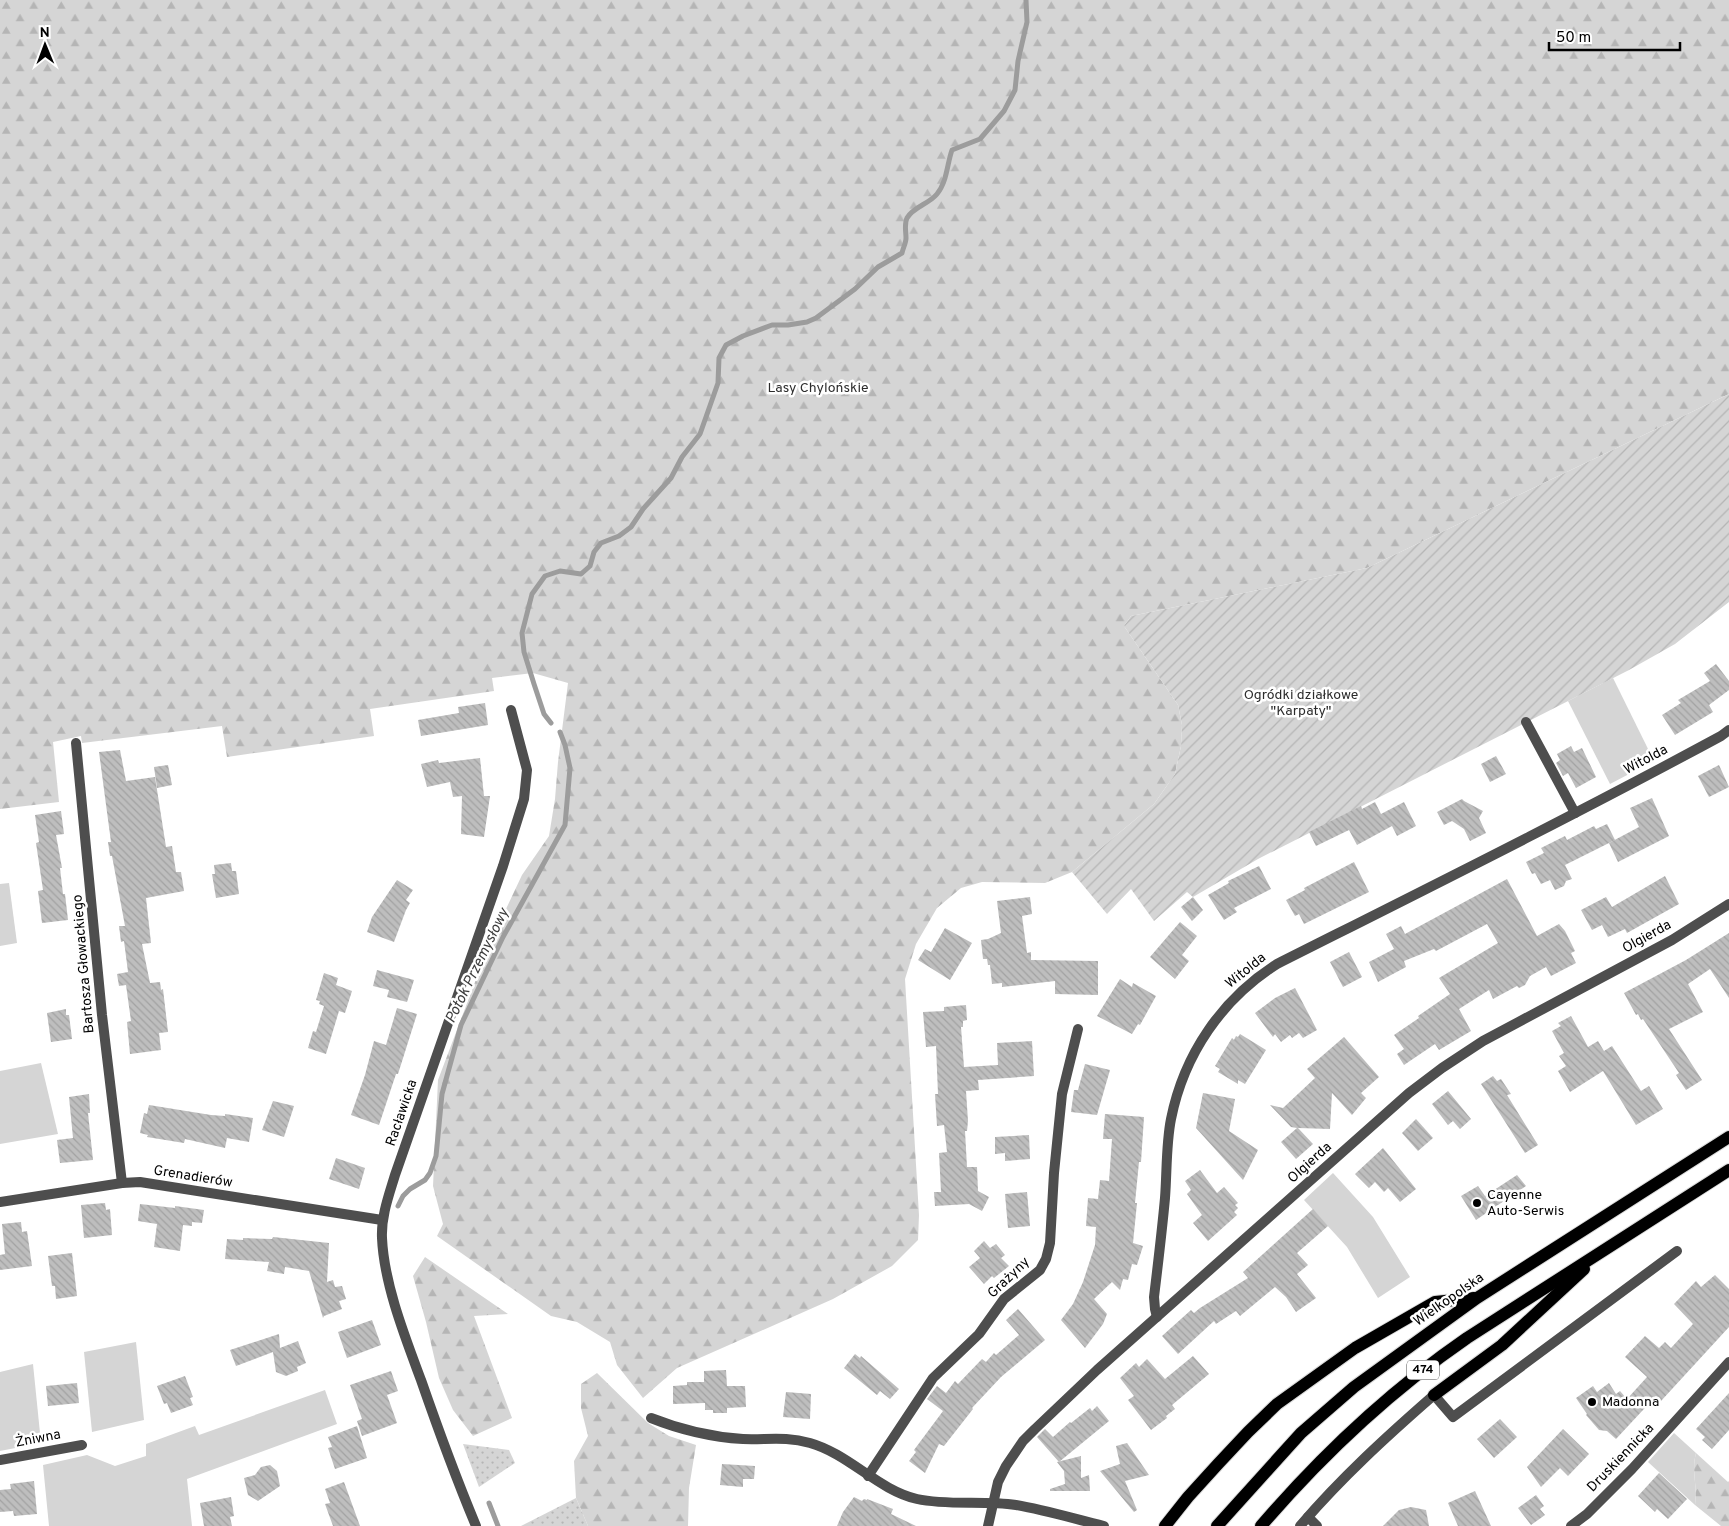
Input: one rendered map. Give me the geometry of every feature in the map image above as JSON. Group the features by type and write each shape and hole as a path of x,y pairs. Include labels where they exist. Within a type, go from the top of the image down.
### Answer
{"main road":[{"name":"Wielkopolska","path":"1217,1526 1268,1467 1301,1433 1362,1381 1477,1298 1729,1137"},
{"name":"474","path":"1261,1526 1338,1444 1429,1364 1610,1245 1729,1170"},
{"path":"1434,1395 1502,1345 1610,1245"},
{"path":"1166,1526 1188,1497 1248,1432 1277,1404 1300,1387 1355,1348 1435,1302 1477,1298"}],"street":[{"name":"Racławicka","path":"476,1526 420,1379 395,1306 384,1262 382,1220 395,1175 503,866 524,799 528,770 511,710"},
{"path":"1526,722 1575,813"},
{"name":"Witolda","path":"1157,1317 1154,1308 1154,1296 1172,1115 1184,1074 1197,1047 1210,1026 1240,991 1259,975 1277,964 1575,813 1681,758 1729,730"},
{"name":"Bartosza Głowackiego","path":"76,743 102,1015 122,1183"},
{"name":"Olgierda","path":"988,1526 998,1482 1023,1441 1097,1370 1379,1119 1442,1068 1506,1028 1672,940 1729,904"},
{"name":"Grażyny","path":"868,1476 933,1378 979,1334 1004,1299 1040,1270 1046,1259 1050,1243 1054,1173 1062,1094 1078,1029"},
{"name":"Grenadierów","path":"0,1202 122,1183 140,1182 382,1220"},
{"path":"1300,1526 1390,1433 1434,1395 1453,1417 1678,1251"},
{"name":"Druskiennicka","path":"1571,1526 1587,1514 1632,1469 1729,1362"},
{"path":"651,1418 688,1432 744,1439 768,1437 812,1444 834,1454 868,1476 916,1499 1016,1506 1104,1526"},
{"name":"Żniwna","path":"0,1460 82,1445"},
{"path":"1308,1517 1317,1526"}],"green space":[{"name":"Lasy Chylońskie","path":"0,0 1729,0 1729,394 1367,568 1131,616 1124,626 1178,705 1182,725 1181,746 1175,774 1154,804 1072,872 1045,883 982,882 961,888 937,908 916,944 905,979 919,1215 918,1240 892,1266 833,1299 677,1368 643,1398 617,1365 610,1342 577,1322 551,1316 437,1236 443,1224 433,1186 438,1080 489,945 522,875 549,836 568,683 533,673 492,678 494,691 370,709 374,736 227,757 222,726 82,743 81,736 53,742 59,802 0,809"},
{"name":"Ogródki działkowe \"Karpaty\"","path":"1729,394 1729,602 1675,644 1629,670 1258,859 1193,897 1187,892 1154,921 1131,889 1107,914 1072,872 1154,804 1175,774 1181,746 1182,725 1178,705 1124,626 1131,616 1367,568"},
{"path":"1613,678 1654,761 1610,784 1568,701"},
{"path":"9,883 17,943 0,946 0,884"},
{"path":"41,1063 58,1134 0,1144 0,1071"},
{"path":"1333,1173 1373,1217 1410,1277 1378,1298 1347,1247 1304,1200"},
{"path":"425,1257 508,1314 474,1316 512,1418 473,1436 453,1410 439,1378 413,1276"},
{"path":"136,1342 144,1420 92,1432 84,1352"},
{"path":"33,1364 41,1443 0,1451 0,1372"},
{"path":"597,1373 648,1423 669,1436 696,1445 689,1488 688,1526 588,1526 576,1498 574,1461 588,1436 581,1408 581,1384"},
{"path":"325,1390 337,1424 187,1479 192,1526 49,1526 43,1465 87,1455 115,1466 146,1456 146,1444 195,1426 199,1435"},
{"path":"1674,1433 1696,1453 1694,1466 1695,1505 1648,1462"},
{"path":"463,1444 509,1450 515,1463 479,1487"},
{"path":"1696,1453 1729,1481 1729,1526 1721,1526 1695,1505 1694,1466"},
{"path":"576,1498 588,1526 521,1526"}],"building":[{"path":"1716,664 1729,681 1729,690 1709,705 1713,712 1675,735 1662,715 1681,703 1678,700 1710,681 1704,673"},
{"path":"485,703 488,725 421,736 418,720 459,713 458,707"},
{"path":"1571,746 1574,752 1582,748 1596,777 1576,788 1568,773 1563,776 1556,763 1560,760 1557,754"},
{"path":"120,750 126,781 155,777 166,847 172,846 176,872 181,872 184,891 146,898 151,943 142,944 150,983 160,982 161,990 163,989 168,1032 159,1033 161,1050 130,1054 127,1022 131,1021 126,985 119,986 117,974 128,972 124,941 121,942 119,926 125,926 112,856 110,856 108,842 111,842 99,752"},
{"path":"1496,756 1506,774 1490,782 1481,764"},
{"path":"480,758 484,796 490,796 484,837 461,834 462,796 453,797 450,782 427,787 421,764 438,760 439,763"},
{"path":"168,765 172,785 157,788 154,767"},
{"path":"1719,765 1729,787 1709,797 1698,776"},
{"path":"1652,798 1669,836 1618,862 1609,843 1639,827 1630,808"},
{"path":"1462,799 1483,811 1479,818 1486,833 1470,841 1464,829 1452,821 1444,825 1437,812"},
{"path":"1375,802 1381,814 1404,802 1416,826 1397,836 1392,826 1357,845 1349,830 1316,846 1309,832 1361,806 1362,809"},
{"path":"61,811 64,834 56,835 68,920 42,923 38,891 43,890 36,843 39,842 35,815"},
{"path":"1607,824 1615,840 1565,865 1572,879 1566,881 1564,886 1555,890 1550,880 1541,884 1535,873 1532,874 1526,862 1544,853 1541,848 1565,836 1567,840 1594,826 1596,829"},
{"path":"1354,862 1369,892 1304,924 1299,914 1295,916 1286,900 1305,890 1304,888"},
{"path":"231,863 232,871 236,871 239,894 216,898 212,874 215,874 214,865"},
{"path":"1259,866 1271,889 1234,908 1237,912 1224,920 1208,895 1229,883 1228,881"},
{"path":"1665,876 1679,904 1627,933 1625,929 1608,937 1602,925 1592,930 1581,910 1606,897 1612,907"},
{"path":"1507,879 1537,936 1559,924 1565,931 1575,951 1571,953 1576,963 1551,976 1546,967 1530,976 1525,985 1519,988 1517,986 1493,999 1489,990 1459,1009 1471,1031 1439,1050 1435,1044 1404,1065 1397,1054 1404,1049 1394,1035 1450,994 1439,978 1498,943 1487,924 1436,951 1434,949 1404,961 1406,967 1378,982 1369,962 1394,949 1386,934 1401,926 1405,934"},
{"path":"397,880 413,890 406,900 410,903 394,942 367,932 372,917"},
{"path":"1030,897 1032,914 1022,916 1027,953 1031,952 1031,960 1098,961 1098,995 1055,994 1055,981 1002,987 1002,983 992,984 990,965 988,965 987,959 983,959 981,940 1001,933 997,901"},
{"path":"1193,897 1203,910 1192,921 1181,907"},
{"path":"1180,922 1197,936 1182,955 1189,961 1175,979 1150,957"},
{"path":"945,928 972,943 950,980 918,960 925,949 931,952"},
{"path":"1729,933 1729,998 1710,969 1688,984 1703,1012 1669,1029 1702,1080 1686,1090 1676,1075 1679,1073 1643,1019 1641,1020 1638,1014 1636,1015 1624,993 1686,960"},
{"path":"1349,952 1362,977 1343,987 1330,962"},
{"path":"377,970 414,980 407,1002 387,997 389,990 373,986"},
{"path":"324,973 338,978 336,985 352,991 345,1013 339,1011 326,1054 308,1048 313,1031 316,1032 324,1006 319,1004 320,1001 316,1000"},
{"path":"1120,979 1132,987 1133,983 1156,996 1140,1025 1138,1024 1132,1034 1097,1016"},
{"path":"1295,988 1317,1030 1303,1038 1299,1033 1292,1038 1290,1035 1281,1042 1275,1034 1273,1037 1255,1013 1275,998"},
{"path":"966,1005 967,1020 963,1021 963,1027 961,1027 964,1067 998,1065 997,1043 1032,1041 1034,1076 978,1080 979,1090 966,1091 968,1121 967,1131 965,1131 967,1167 977,1167 978,1191 989,1197 982,1211 969,1204 935,1206 934,1192 941,1192 939,1153 947,1152 944,1125 937,1126 935,1094 938,1094 936,1046 926,1047 923,1012 944,1011 944,1007"},
{"path":"397,1008 417,1014 379,1125 351,1115 374,1041 386,1045"},
{"path":"66,1009 66,1015 69,1015 72,1039 51,1042 47,1013"},
{"path":"1571,1016 1588,1047 1598,1041 1604,1051 1612,1046 1641,1091 1649,1086 1663,1109 1636,1125 1603,1071 1570,1092 1558,1071 1566,1066 1559,1056 1564,1053 1552,1031 1561,1026 1558,1023"},
{"path":"1240,1034 1266,1050 1245,1084 1238,1080 1238,1084 1218,1072 1220,1069 1215,1066 1232,1038 1234,1040"},
{"path":"1344,1037 1379,1077 1361,1093 1366,1098 1352,1115 1332,1093 1330,1129 1298,1128 1313,1144 1296,1159 1281,1142 1297,1128 1291,1127 1270,1105 1283,1108 1315,1078 1307,1069"},
{"path":"1085,1064 1110,1070 1097,1115 1071,1112 1074,1090 1078,1090"},
{"path":"1493,1076 1497,1081 1501,1079 1511,1094 1507,1095 1538,1145 1525,1153 1481,1084"},
{"path":"1448,1091 1471,1119 1460,1129 1453,1121 1448,1125 1432,1104"},
{"path":"1203,1093 1235,1099 1229,1131 1258,1150 1243,1180 1196,1128"},
{"path":"89,1094 90,1113 88,1113 93,1160 60,1163 57,1140 73,1138 69,1097"},
{"path":"273,1101 294,1106 284,1137 262,1130"},
{"path":"149,1105 211,1115 225,1116 225,1114 253,1118 249,1142 227,1138 225,1148 185,1139 184,1143 147,1137 148,1135 140,1133 144,1113 147,1114"},
{"path":"1105,1114 1144,1117 1133,1243 1143,1246 1137,1265 1132,1264 1128,1280 1123,1279 1120,1290 1112,1282 1094,1299 1107,1314 1103,1324 1085,1348 1061,1320 1073,1304 1083,1282 1095,1245 1096,1227 1086,1226 1088,1198 1098,1199 1100,1180 1109,1181 1112,1139 1103,1139"},
{"path":"1416,1119 1433,1138 1418,1151 1402,1133"},
{"path":"1029,1135 1030,1159 1005,1161 1005,1153 995,1154 995,1137"},
{"path":"1383,1148 1416,1189 1400,1202 1388,1188 1384,1192 1375,1182 1369,1188 1355,1174"},
{"path":"336,1158 365,1168 359,1189 329,1179"},
{"path":"1200,1170 1217,1193 1224,1187 1238,1203 1235,1205 1238,1208 1234,1212 1237,1215 1208,1241 1193,1223 1202,1215 1187,1194 1191,1190 1185,1181"},
{"path":"1517,1175 1526,1186 1476,1220 1461,1196 1478,1186 1485,1196"},
{"path":"1027,1192 1030,1226 1008,1228 1005,1194"},
{"path":"105,1203 106,1210 110,1209 112,1235 84,1238 81,1205"},
{"path":"140,1204 204,1210 202,1223 192,1222 192,1226 183,1225 180,1251 154,1247 157,1224 138,1221"},
{"path":"1313,1209 1328,1226 1297,1253 1308,1265 1297,1274 1316,1298 1296,1312 1286,1297 1275,1287 1240,1316 1236,1311 1216,1324 1214,1321 1178,1354 1162,1336 1191,1310 1194,1313 1248,1278 1243,1272"},
{"path":"21,1222 22,1232 27,1231 32,1266 0,1270 0,1255 5,1254 2,1224"},
{"path":"273,1237 329,1243 327,1282 333,1280 335,1287 342,1286 346,1299 339,1301 342,1309 323,1318 309,1271 285,1267 284,1274 267,1271 269,1262 225,1259 227,1239 272,1239"},
{"path":"984,1241 990,1248 996,1244 1005,1255 1001,1258 1009,1266 994,1278 992,1276 984,1284 969,1267 980,1258 974,1251"},
{"path":"72,1253 77,1296 56,1299 55,1286 52,1286 48,1256"},
{"path":"1715,1275 1729,1289 1729,1327 1661,1401 1656,1396 1616,1439 1607,1431 1599,1430 1586,1415 1576,1398 1593,1386 1597,1392 1609,1383 1616,1394 1620,1391 1627,1399 1647,1377 1625,1357 1645,1336 1659,1348 1665,1342 1671,1348 1693,1324 1674,1304 1696,1281 1701,1287"},
{"path":"1018,1309 1045,1340 1001,1377 972,1408 944,1446 939,1444 925,1473 909,1461 916,1452 914,1450 943,1411 927,1399 937,1386 946,1393 955,1381 958,1384 982,1359 986,1362 994,1353 996,1355 1019,1335 1006,1320"},
{"path":"372,1320 381,1345 347,1358 338,1332"},
{"path":"279,1334 280,1348 298,1341 306,1363 297,1367 298,1371 286,1376 276,1372 273,1352 236,1366 230,1350"},
{"path":"855,1354 860,1358 861,1356 899,1389 890,1399 880,1391 877,1395 844,1368"},
{"path":"1193,1356 1209,1374 1172,1405 1175,1409 1166,1416 1167,1418 1151,1430 1128,1400 1134,1396 1120,1378 1136,1363 1139,1367 1147,1359 1165,1379"},
{"path":"726,1370 727,1386 745,1386 746,1407 727,1408 727,1413 713,1413 713,1410 705,1410 705,1403 673,1404 673,1386 687,1385 687,1382 704,1382 704,1371"},
{"path":"391,1371 398,1391 387,1395 397,1423 362,1436 357,1421 362,1419 350,1385"},
{"path":"185,1376 193,1397 190,1398 193,1405 171,1413 167,1403 164,1404 157,1386"},
{"path":"77,1383 79,1403 48,1406 46,1386"},
{"path":"786,1392 811,1394 810,1419 783,1417"},
{"path":"1729,1393 1729,1430 1712,1449 1702,1440 1705,1437 1696,1429"},
{"path":"1097,1406 1109,1421 1059,1462 1037,1437 1045,1429 1053,1437 1070,1422 1090,1408 1092,1411"},
{"path":"1500,1419 1517,1437 1494,1458 1477,1439"},
{"path":"357,1426 367,1458 335,1469 328,1448 332,1447 328,1437"},
{"path":"1563,1429 1589,1454 1568,1476 1560,1468 1541,1487 1527,1467"},
{"path":"1127,1443 1149,1475 1125,1481 1137,1510 1134,1512 1100,1471 1120,1464 1116,1446"},
{"path":"1081,1456 1081,1478 1089,1475 1090,1491 1050,1491 1050,1489 1065,1484 1064,1471 1057,1462"},
{"path":"722,1464 755,1466 754,1479 743,1479 743,1487 720,1485"},
{"path":"270,1465 277,1471 280,1486 258,1501 248,1495 244,1478 255,1475 261,1467"},
{"path":"1659,1473 1687,1499 1668,1519 1657,1509 1655,1512 1638,1496"},
{"path":"34,1481 37,1514 14,1516 13,1511 0,1512 0,1490 11,1489 10,1484"},
{"path":"344,1482 360,1526 333,1526 325,1504 330,1503 325,1489"},
{"path":"1475,1491 1491,1526 1458,1526 1448,1503"},
{"path":"1536,1495 1544,1506 1540,1509 1545,1515 1531,1525 1518,1508"},
{"path":"231,1497 234,1516 230,1517 232,1526 204,1526 200,1503"},
{"path":"854,1497 862,1501 867,1499 893,1509 891,1514 916,1526 837,1526 843,1512"},
{"path":"1411,1507 1426,1510 1429,1526 1383,1526 1399,1510"}],"waterway":[{"name":"Potok Przemysłowy","path":"551,723 544,714 524,652 522,633 532,594 545,576 560,571 581,574 590,566 594,552 601,543 619,536 631,527 643,509 671,478 682,457 700,434 718,383 719,358 726,345 772,325 807,322 816,318 855,289 878,267 902,253 906,240 905,225 907,218 913,211 937,194 945,178 952,150 980,139 1004,111 1015,90 1018,61 1027,22 1026,0"},
{"name":"Potok Przemysłowy","path":"398,1206 403,1196 410,1189 425,1180 430,1173 436,1156 442,1094 461,1025 503,937 565,825 570,768 560,732"},
{"name":"Potok Przemysłowy","path":"489,1503 498,1526"}],"place":[{"name":"Cayenne Auto-Serwis","path":"1477,1203"},
{"name":"Madonna","path":"1592,1402"}]}
